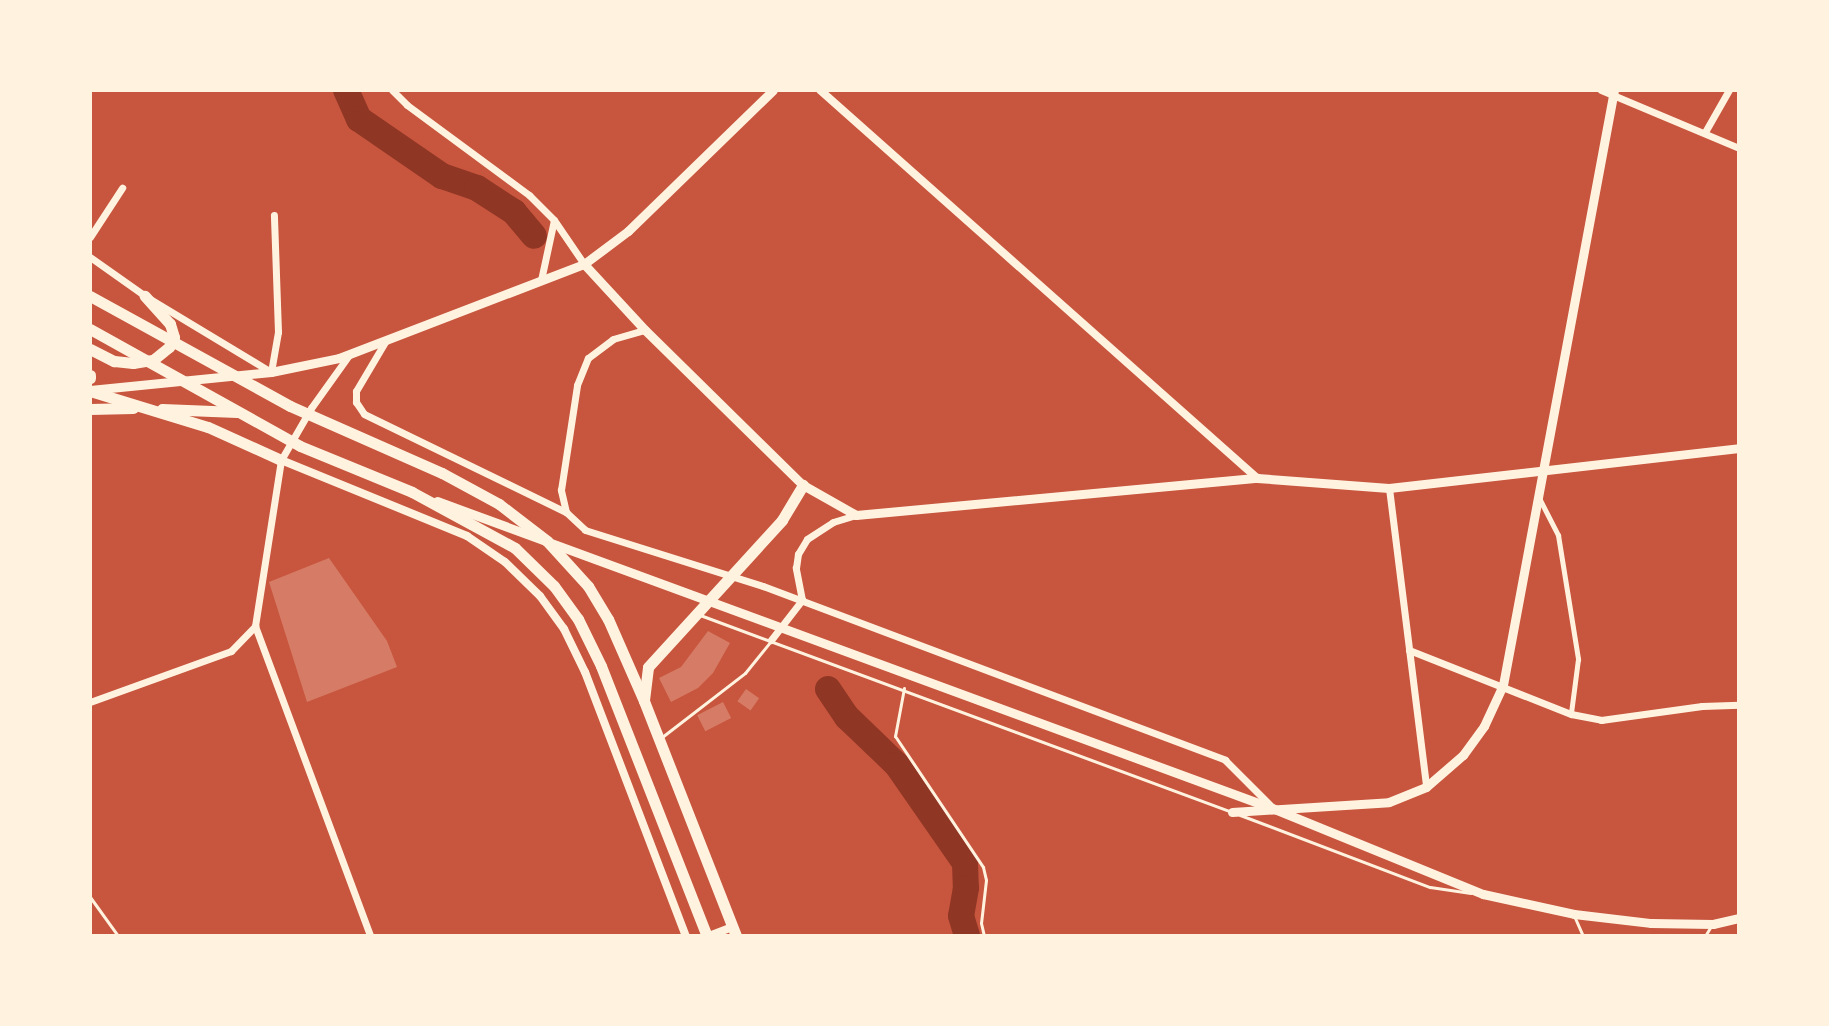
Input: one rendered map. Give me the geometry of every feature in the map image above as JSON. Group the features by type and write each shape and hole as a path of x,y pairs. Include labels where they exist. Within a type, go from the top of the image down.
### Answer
{"highway":[{"path":"90,296 290,406 442,473 499,504 547,541 588,586 608,619 644,701 734,932"},
{"path":"90,349 114,361 133,363 153,360 169,347 174,337 170,324 145,296"},
{"path":"90,329 300,446 412,492 515,548 554,586 578,619 601,666 708,936"},
{"path":"90,391 208,427 281,460"},
{"path":"90,409 241,412"},
{"path":"644,701 648,667 782,520 803,485"}],"main road":[{"path":"90,391 271,372 349,355 584,264 617,241 773,90"},
{"path":"1232,812 1389,802 1426,787 1463,755 1484,726 1503,685 1612,93"},
{"path":"584,264 645,330 803,485 856,515 1257,478 1389,488 1739,448"},
{"path":"412,492 999,705 1272,808 1483,894 1574,914 1651,923 1713,924 1739,918"}],"street":[{"path":"392,90 407,105 511,179 554,220 584,264"},
{"path":"820,90 1257,478"},
{"path":"1601,90 1739,148"},
{"path":"1705,132 1729,90"},
{"path":"90,237 122,188"},
{"path":"90,257 145,296 271,372 278,332 274,215"},
{"path":"541,280 554,220"},
{"path":"566,512 561,490 577,385 588,358 613,339 645,330"},
{"path":"385,342 356,391 356,402 364,414 566,512 585,530 802,600 1225,760 1272,808"},
{"path":"349,355 311,408 281,460 255,626 370,936"},
{"path":"281,460 467,536 505,562 540,596 564,629 585,672 686,936"},
{"path":"1389,488 1426,787"},
{"path":"1538,496 1558,535 1578,659 1571,714"},
{"path":"771,640 802,600 796,568 798,554 807,539 833,522 856,515"},
{"path":"90,702 231,651 255,626"},
{"path":"1409,650 1571,714 1620,720 1692,707 1739,705"},
{"path":"708,936 734,932"}],"lane":[{"path":"697,614 904,688 1430,887 1483,894"},
{"path":"659,739 745,673 771,640"},
{"path":"904,688 895,736 983,867 986,880 981,923 984,936"},
{"path":"1574,914 1583,936"},
{"path":"1705,936 1713,924"}],"path":[{"path":"90,897 118,936"}],"building":[{"path":"329,558 387,641 397,667 307,702 269,582"},
{"path":"708,631 730,643 713,673 698,688 671,702 659,678 681,667"},
{"path":"746,689 759,698 751,710 737,701"},
{"path":"723,702 731,718 705,731 697,715"}],"waterway":[{"path":"346,90 359,119 442,176 477,188 514,212 534,236"},
{"path":"828,689 847,717 897,765 965,863 966,888 961,916 967,936"}]}
